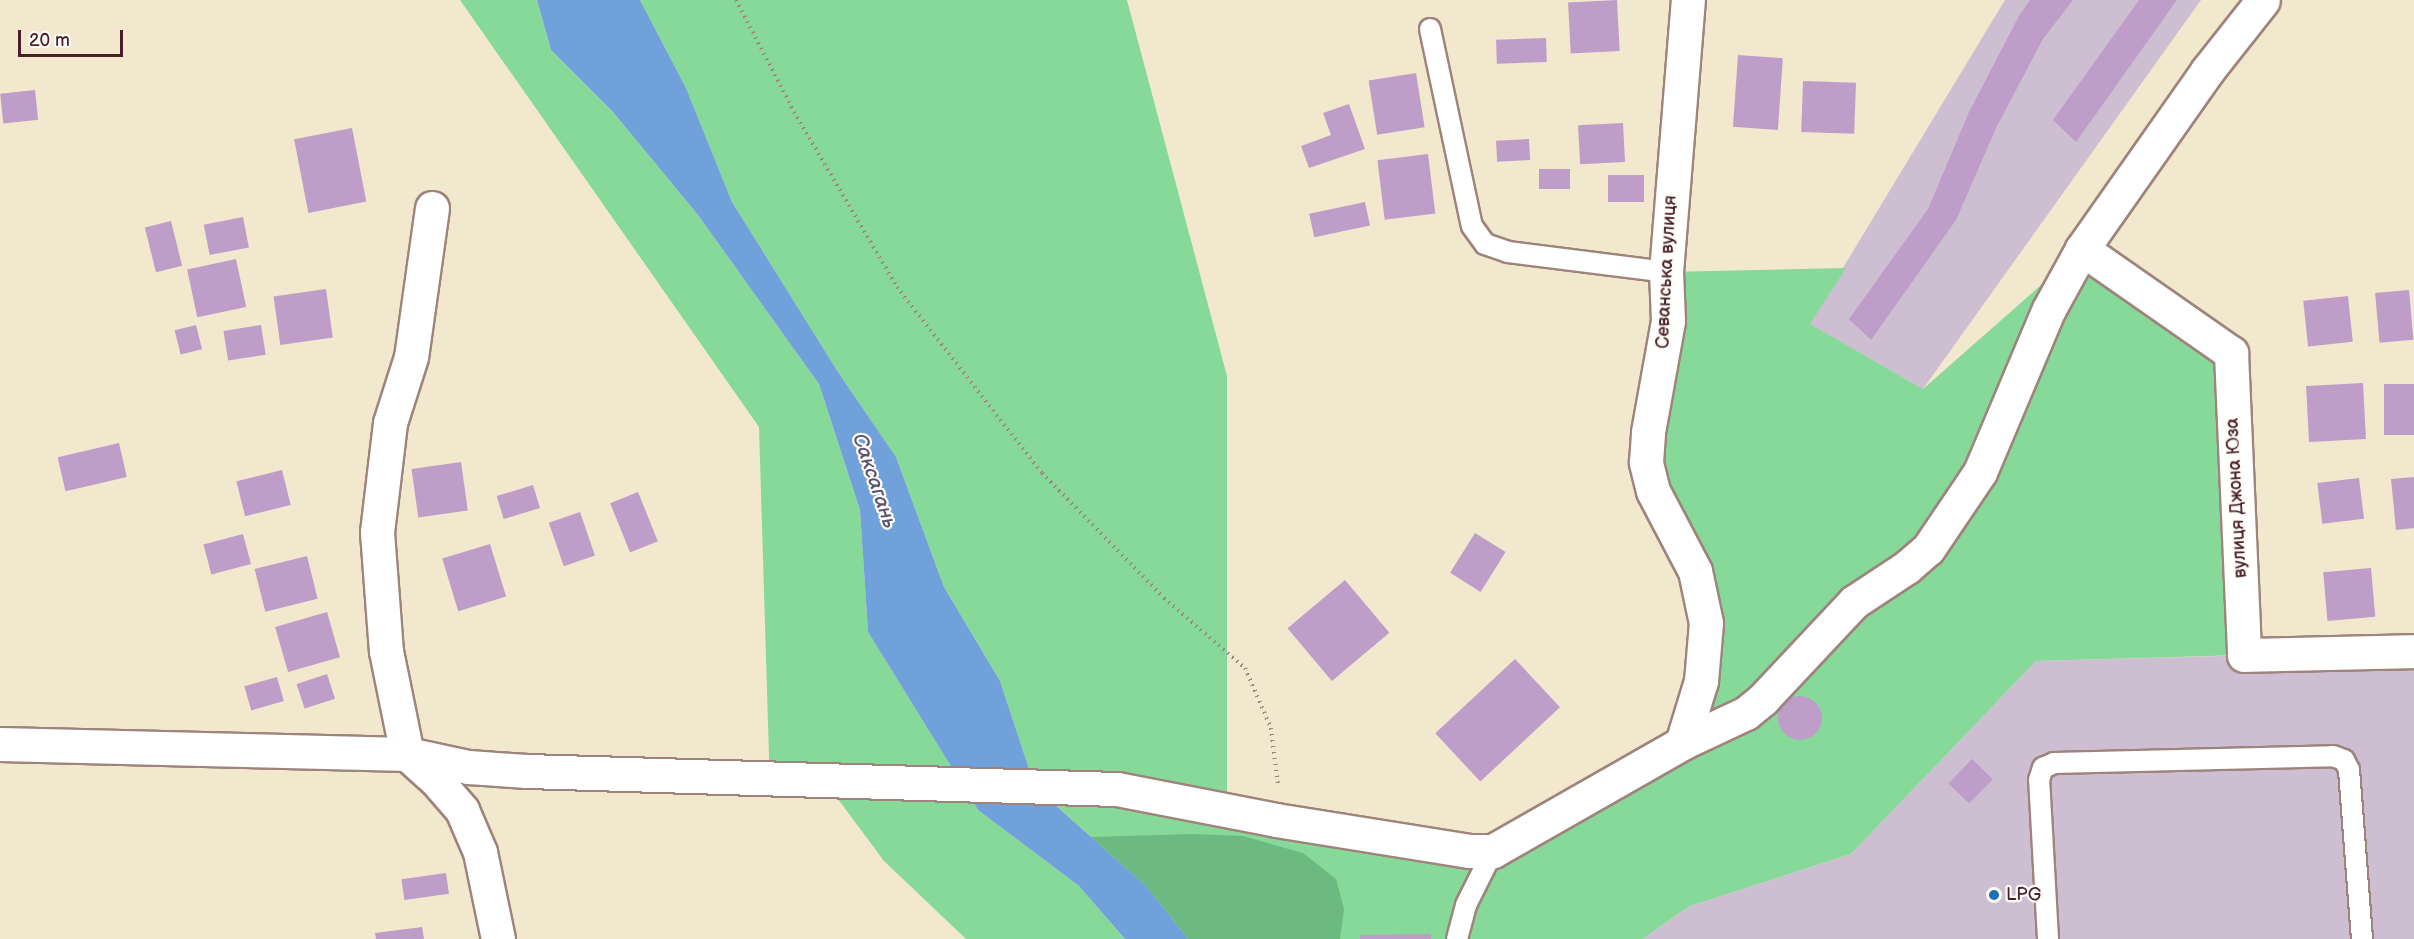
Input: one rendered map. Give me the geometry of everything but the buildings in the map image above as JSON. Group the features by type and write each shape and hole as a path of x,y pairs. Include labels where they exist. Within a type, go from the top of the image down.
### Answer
{"street":[{"name":"Севанська вулиця","path":"1682,743 1701,681 1706,623 1695,571 1653,491 1646,462 1648,432 1668,321 1666,272 1688,0"},
{"path":"0,744 406,754 468,767 527,771 915,785 1117,789 1276,820 1469,851 1493,851 1682,743 1746,713 1763,699 1854,602 1907,567 1928,549 1980,472 2049,309 2082,249 2207,70 2262,0"},
{"path":"432,208 411,357 390,423 377,532 386,651 406,754 436,780 462,810 480,852 498,939"},
{"name":"вулиця Джона Юза","path":"2082,249 2230,353 2244,655 2414,651"}],"lane":[{"path":"1430,29 1472,226 1485,244 1508,252 1666,272"},
{"path":"2048,939 2039,780 2043,768 2054,763 2333,756 2344,760 2349,770 2362,939"},
{"path":"1457,939 1466,905 1493,851"}],"path":[{"path":"736,0 794,112 897,287 1042,473 1164,598 1245,668 1272,728 1278,786 1276,820"}],"shaded area":[{"path":"2005,0 2201,0 1923,389 1809,324"},
{"path":"2414,651 2414,939 1642,939 1690,906 1851,854 2036,661"}],"green space":[{"path":"460,0 537,0 551,50 613,112 698,215 819,384 860,510 868,632 978,810 1079,886 1125,939 966,939 884,861 832,791 770,789 759,427"},
{"path":"640,0 1127,0 1227,376 1227,811 1469,851 1682,743 1706,623 1653,491 1666,272 1846,268 1810,324 1923,389 2082,249 2231,353 2244,655 2036,661 1851,854 1690,906 1642,939 1188,939 1146,886 1035,787 1000,681 944,587 896,457 838,372 732,202 686,88"},
{"path":"1192,834 1243,836 1303,853 1336,879 1344,909 1340,939 1188,939 1146,886 1091,837"}],"water":[{"name":"Саксагань","path":"537,0 640,0 686,88 732,202 838,372 896,457 944,587 1000,681 1035,787 1146,886 1188,939 1125,939 1079,886 978,810 868,632 860,510 819,384 698,215 613,112 551,50"}],"place":[{"name":"LPG","path":"1994,895"}]}
